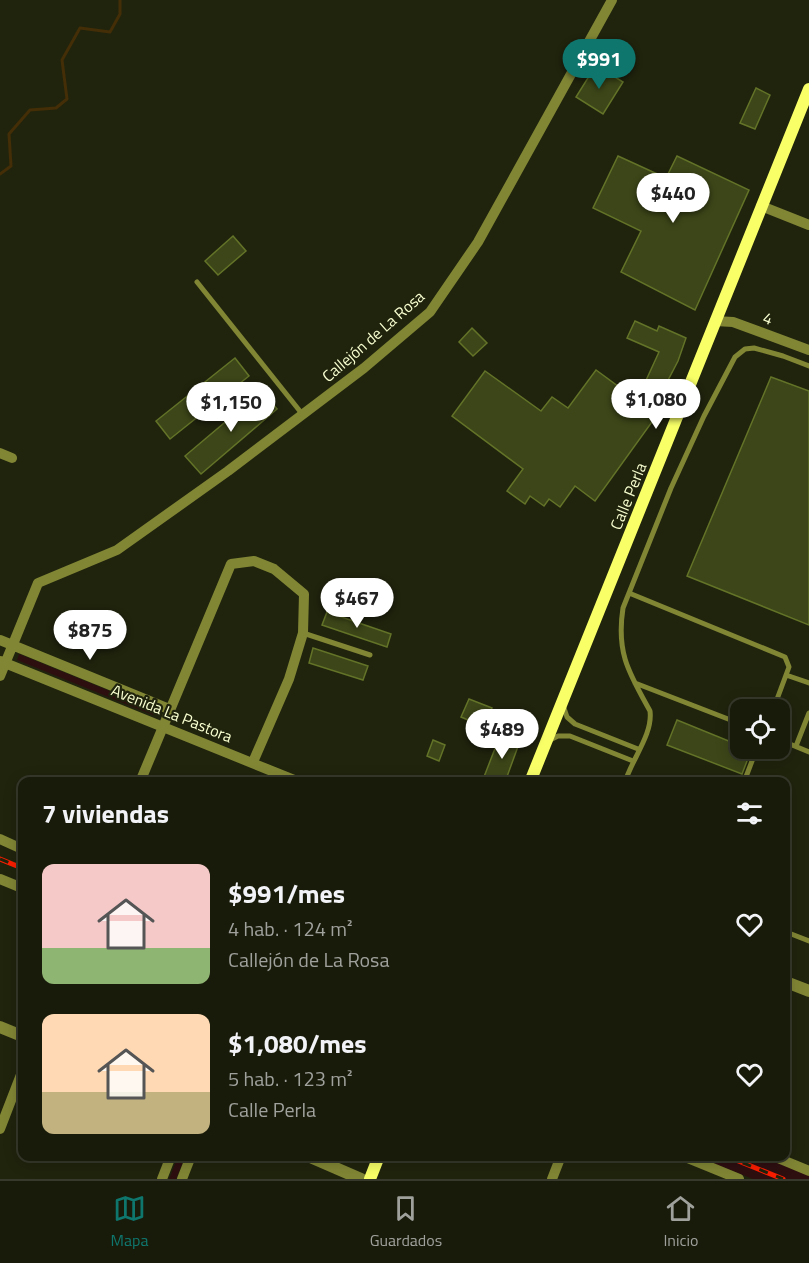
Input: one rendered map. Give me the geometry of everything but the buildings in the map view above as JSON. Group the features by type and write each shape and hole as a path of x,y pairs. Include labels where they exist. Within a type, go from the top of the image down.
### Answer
{"main road":[{"name":"Calle Perla","path":"532,777 809,89"},
{"path":"370,1179 377,1161"}],"street":[{"name":"Callejón de La Rosa","path":"13,645 38,583 117,550 303,415 364,368 430,312 478,242 612,0"},
{"path":"761,206 809,225"},
{"name":"4","path":"715,321 733,322 809,350"},
{"path":"0,453 12,458"},
{"path":"142,777 231,564 254,561 274,569 304,594 303,633 289,679 254,762"},
{"name":"Avenida La Pastora","path":"0,640 170,709"},
{"path":"0,676 3,662 13,645"},
{"name":"Avenida La Pastora","path":"3,662 288,777"},
{"path":"0,840 18,847"},
{"path":"0,879 18,886"},
{"path":"790,984 809,991"},
{"path":"0,1028 18,1035"},
{"path":"0,1129 18,1082"},
{"path":"162,1179 169,1161"},
{"path":"182,1179 189,1161"},
{"path":"320,1161 361,1179"},
{"path":"552,1179 559,1161"},
{"path":"695,1161 739,1179"},
{"path":"784,1161 809,1171"}],"lane":[{"path":"197,282 303,415"},
{"path":"627,777 648,731 651,718 650,711 624,659 621,636 623,609 671,488 704,416 735,357 745,350 754,348 809,366"},
{"path":"630,593 782,655 789,664 776,699"},
{"path":"303,633 370,655"},
{"path":"786,675 809,683"},
{"path":"635,684 730,720"},
{"path":"563,701 567,717 575,724 638,749"},
{"path":"796,746 809,713"},
{"path":"543,748 552,739 564,735 633,761"},
{"path":"790,744 809,752"},
{"path":"746,777 753,759"},
{"path":"790,934 809,941"}],"shaded area":[{"path":"19,654 156,710 153,715 17,660"},
{"path":"176,1161 183,1161 176,1179 169,1179"},
{"path":"708,1161 778,1161 809,1173 809,1179 753,1179"}],"waterway":[{"path":"0,174 11,166 9,134 30,110 56,108 67,99 62,60 80,28 110,32 120,14 120,0"}],"railway":[{"path":"0,859 18,866"},
{"path":"738,1161 783,1179"}]}
